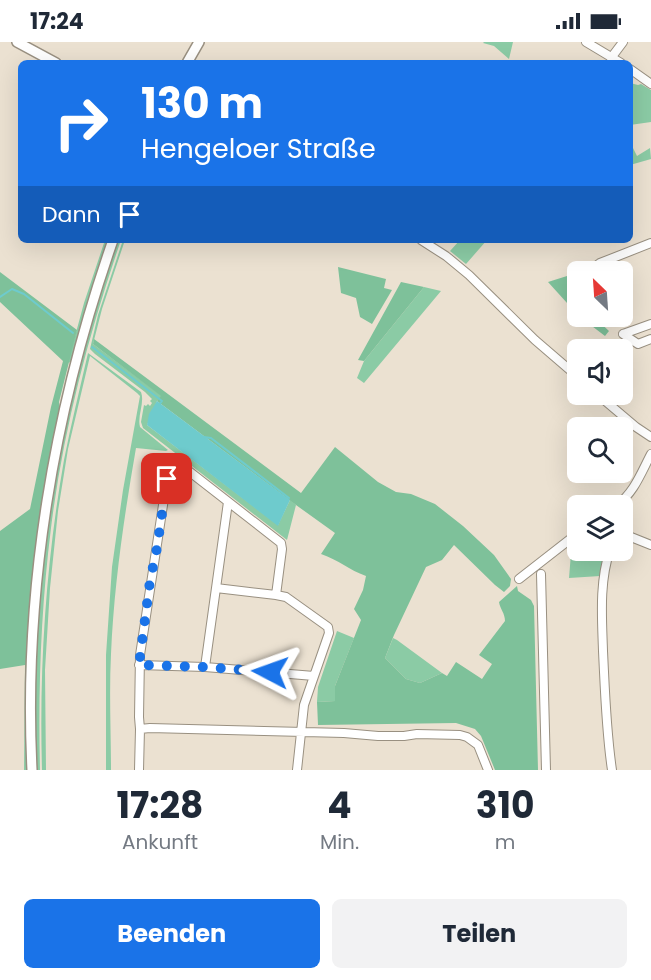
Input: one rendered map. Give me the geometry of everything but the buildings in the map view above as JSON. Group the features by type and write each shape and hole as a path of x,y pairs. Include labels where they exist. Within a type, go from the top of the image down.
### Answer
{"main road":[{"path":"17,42 50,60"},
{"path":"189,60 199,42"},
{"path":"32,770 33,631 40,552 61,424 79,348 112,243"}],"street":[{"path":"586,42 615,60"},
{"path":"611,58 623,42"},
{"path":"633,71 651,84"},
{"path":"426,243 469,274 535,340 567,368"},
{"path":"605,261 651,243"},
{"path":"651,324 623,334 638,344 651,339"},
{"path":"610,405 651,437"},
{"path":"629,495 651,454"},
{"path":"139,770 139,665 169,459 181,465 280,543 282,549 276,595"},
{"path":"205,667 228,502"},
{"path":"633,538 651,545"},
{"path":"519,579 567,542"},
{"path":"608,561 602,604 605,703 612,770"},
{"path":"541,574 546,770"},
{"path":"216,588 286,597 327,627 329,633 304,705 297,770"},
{"path":"139,665 205,667 314,676"},
{"path":"140,729 344,733 378,736 460,735 478,745 488,770"}],"green space":[{"path":"484,42 513,42 509,59 494,46"},
{"path":"633,84 641,84 651,90 651,122 633,125"},
{"path":"633,148 637,156 650,148 651,159 633,164"},
{"path":"104,243 107,243 72,363 63,361 68,362"},
{"path":"115,243 120,243 78,382 56,491 43,618 39,709 40,770 36,770 36,652 45,534 66,414 91,319"},
{"path":"122,243 124,243 93,344 162,396 157,401 147,425 278,525 290,500 296,505 287,540 143,428 141,422 144,405 150,406 152,399 90,349 98,315"},
{"path":"457,243 484,243 466,264 450,251"},
{"path":"338,267 386,279 384,288 392,290 372,324 360,317 356,298 341,293"},
{"path":"0,272 77,330 59,402 60,408 49,461 37,546 29,665 0,669 0,531 30,509 63,361 0,302"},
{"path":"567,276 567,303 548,282"},
{"path":"401,282 424,287 364,361 358,360"},
{"path":"424,287 441,291 364,383 357,378 364,361"},
{"path":"593,327 605,327 609,331 605,336"},
{"path":"94,339 301,493 335,447 378,482 396,492 411,494 435,504 494,555 511,579 510,586 504,592 454,545 442,560 426,567 385,658 406,679 420,683 442,673 447,676 456,662 482,679 492,664 479,655 505,621 499,602 517,586 518,591 531,600 534,606 538,770 495,770 481,736 475,729 456,723 318,725 317,702 335,701 335,686 361,620 354,609 363,590 366,576 321,554 335,533 157,401 161,396 93,344"},
{"path":"88,353 141,392 140,427 168,450 136,448 114,602 110,669 111,770 106,770 106,655 112,567 140,396 90,356 68,449 58,511 45,670 46,770 42,770 43,654 48,576 64,460"},
{"path":"570,561 603,561 600,576 569,578"},
{"path":"337,631 354,638 335,686 335,701 317,702 318,687"},
{"path":"393,638 442,673 420,683 406,679 385,658"},
{"path":"25,665 29,665 29,770 24,770"}],"water":[{"path":"157,401 290,500 278,526 147,425 149,414"}],"waterway":[{"path":"0,297 12,289 24,294 73,333"},
{"path":"92,347 162,401 159,405"},
{"path":"204,437 211,438 289,498"}],"route":[{"path":"167,479 139,665 270,672"}]}
